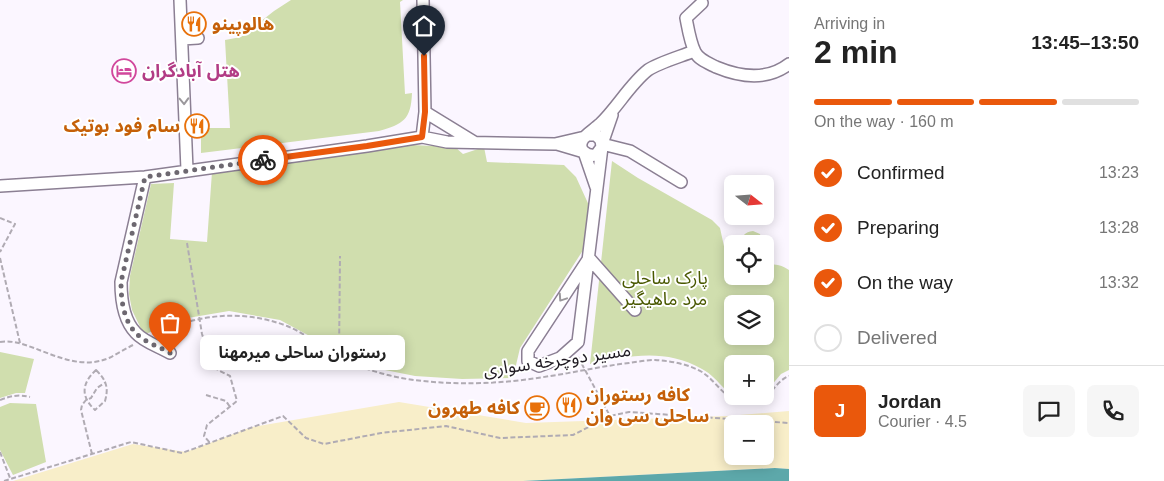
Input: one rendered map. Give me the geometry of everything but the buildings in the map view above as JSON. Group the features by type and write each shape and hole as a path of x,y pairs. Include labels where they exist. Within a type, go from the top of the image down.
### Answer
{"street":[{"path":"180,0 187,170"},
{"path":"422,137 425,112 423,0"},
{"path":"702,3 686,18 694,51 701,60 732,74 767,75 781,70 789,64"},
{"path":"182,39 198,38"},
{"path":"596,188 581,142 613,112 633,85 649,70 694,51"},
{"path":"425,112 475,142"},
{"path":"0,186 145,177 422,137 447,142 556,144 593,156 599,153 613,112"},
{"path":"556,144 596,135 602,145 589,258 578,342 560,358 539,366 528,362 528,351 589,258"},
{"path":"602,145 630,151 681,182"},
{"path":"145,177 121,282 121,298 125,312 136,333 170,353"},
{"path":"589,258 635,310"}],"path":[{"path":"0,218 15,224 0,252"},
{"path":"187,243 202,334 212,365 230,376 237,401 207,425 204,436 210,443"},
{"path":"339,357 340,256"},
{"path":"0,258 20,344"},
{"name":"مسیر دوچرخه سواری","path":"0,342 20,344 68,361 94,362 108,358 172,326 216,316 237,315 287,326 339,357 362,368 436,382 478,383 518,381 585,369 653,360 681,363 700,371 715,382 727,397 746,404 756,403 774,390 783,378 789,376"},
{"path":"572,347 610,416"},
{"path":"96,370 106,382 107,395 105,401 95,410 86,400 85,388 87,381 96,370"},
{"path":"92,454 81,410 86,400 91,398 97,388 106,382"},
{"path":"0,400 20,395 30,397"},
{"path":"206,395 226,401 230,407"},
{"path":"4,481 131,442 182,453 283,416 306,438 324,444 381,432 446,426 500,438 573,435 610,416 629,412 789,423"},
{"path":"0,452 10,479"}],"green space":[{"path":"291,0 403,0 400,2 405,94 412,93 410,109 407,115 400,123 379,131 201,153 201,128 230,128 225,40 241,37"},
{"path":"412,145 455,147 463,154 484,147 487,162 564,165 576,177 592,212 587,244 520,348 513,378 462,379 415,376 365,366 280,320 229,311 176,320 144,335 132,310 129,294 130,276 151,184 174,183 170,239 207,242 212,172"},
{"name":"پارک ساحلی مرد ماهیگیر","path":"612,161 712,220 720,228 724,246 724,285 774,285 774,264 789,270 789,370 781,374 774,382 774,355 724,355 724,388 702,369 674,358 646,356 619,358 590,364"},
{"path":"753,231 760,235 744,235"},
{"path":"0,352 34,359 25,393 16,393 0,398"},
{"path":"10,403 36,404 46,462 13,475 0,450 0,407"}],"sand":[{"path":"399,402 526,423 724,416 724,465 774,465 774,415 739,415 789,411 789,469 775,468 523,481 13,481 133,444 186,452 252,427"}],"water":[{"path":"775,468 789,469 789,481 523,481"}],"way so far":[{"path":"170,353 136,333 129,322 121,298 121,282 145,177 263,160"}],"place":[{"name":"هالوپینو","path":"194,24"},
{"name":"هتل آبادگران","path":"124,71"},
{"name":"سام فود بوتیک","path":"197,126"},
{"name":"رستوران ساحلی میرمهنا","path":"170,353"},
{"name":"کافه رستوران ساحلی سی وان","path":"569,405"},
{"name":"کافه طهرون","path":"537,408"}],"route":[{"path":"263,160 422,137 425,112 424,56"}]}
